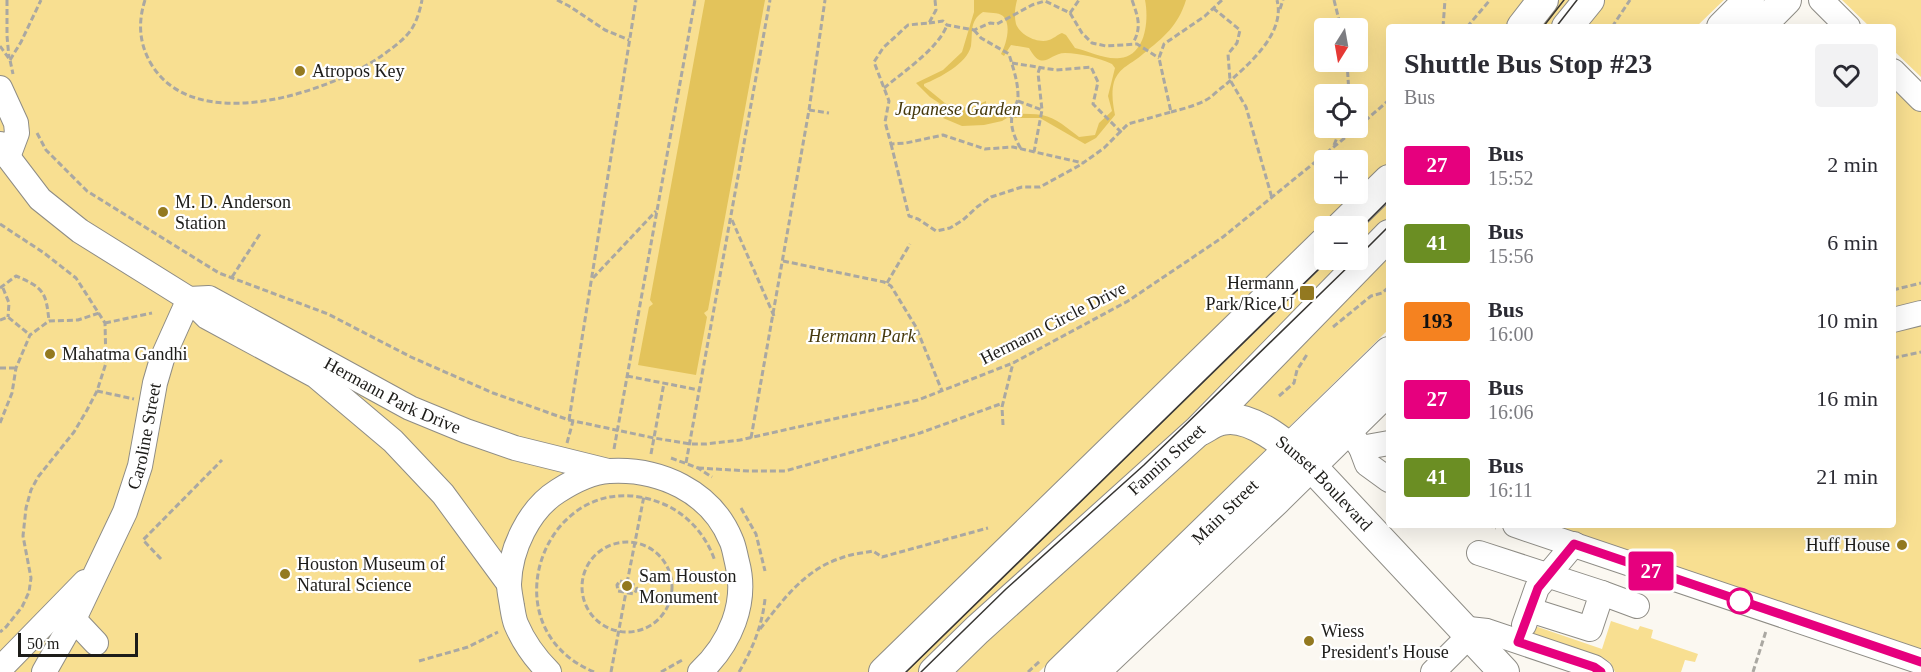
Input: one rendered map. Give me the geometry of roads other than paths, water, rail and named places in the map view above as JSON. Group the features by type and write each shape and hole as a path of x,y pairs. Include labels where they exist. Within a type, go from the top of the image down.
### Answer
{"main road":[{"path":"1524,24 1543,0"},
{"path":"1569,24 1589,0"},
{"path":"1725,24 1749,0"},
{"path":"1762,24 1786,0"},
{"path":"1352,216 1386,183"},
{"name":"Fannin Street","path":"934,672 977,630 1198,431 1386,238"},
{"path":"884,672 1314,253"},
{"name":"Main Street","path":"1094,672 1301,457 1386,356"},
{"name":"Main Street","path":"1060,672 1301,457 1354,439 1386,393"},
{"name":"Sunset Boulevard","path":"1198,431 1222,420 1242,421 1256,426 1301,457 1504,672"}],"street":[{"path":"1821,0 1845,24"},
{"path":"1896,74 1921,99"},
{"path":"4,151 18,133 7,84"},
{"name":"Hermann Park Drive","path":"4,151 29,186 52,210 80,231 189,299 207,316 316,376 393,441 443,494 509,584"},
{"name":"Hermann Park Drive","path":"189,299 209,298 410,408 466,431 515,447 611,460"},
{"name":"Caroline Street","path":"44,672 68,613 96,572 125,512 140,466 151,403 162,359 189,299"},
{"path":"1896,319 1921,313"},
{"path":"1354,439 1386,443"},
{"path":"1354,439 1367,464 1386,478"},
{"path":"540,667 515,622 509,584 515,549 531,517 557,491 590,475 611,460 675,481 688,489 713,511 731,539 740,571 740,604 730,633 715,659 693,664"},
{"path":"1524,528 1921,662"},
{"path":"1518,642 1538,588 1574,544"},
{"path":"1479,553 1637,606"},
{"path":"1530,610 1590,629 1602,593"},
{"path":"68,613 96,643"},
{"name":"Caroline Street","path":"0,669 68,613"},
{"path":"1433,672 1465,632 1487,631 1594,667 1601,672"}],"tram line":[{"path":"1545,24 1564,0"},
{"path":"1558,24 1577,0"},
{"path":"1368,221 1386,203"},
{"path":"1368,247 1386,229"},
{"path":"906,672 1318,270"},
{"path":"921,672 1006,589 1144,465 1345,270"}],"place":[{"name":"Atropos Key","path":"300,71"},
{"name":"M. D. Anderson Station","path":"163,212"},
{"name":"Hermann Park/Rice U","path":"1307,293"},
{"name":"Mahatma Gandhi","path":"50,354"},
{"name":"Huff House","path":"1902,545"},
{"name":"Houston Museum of Natural Science","path":"285,574"},
{"name":"Sam Houston Monument","path":"627,586"},
{"name":"Wiess President's House","path":"1309,641"}],"park label":[{"name":"Japanese Garden","path":"958,109"},
{"name":"Hermann Park","path":"862,336"}]}
